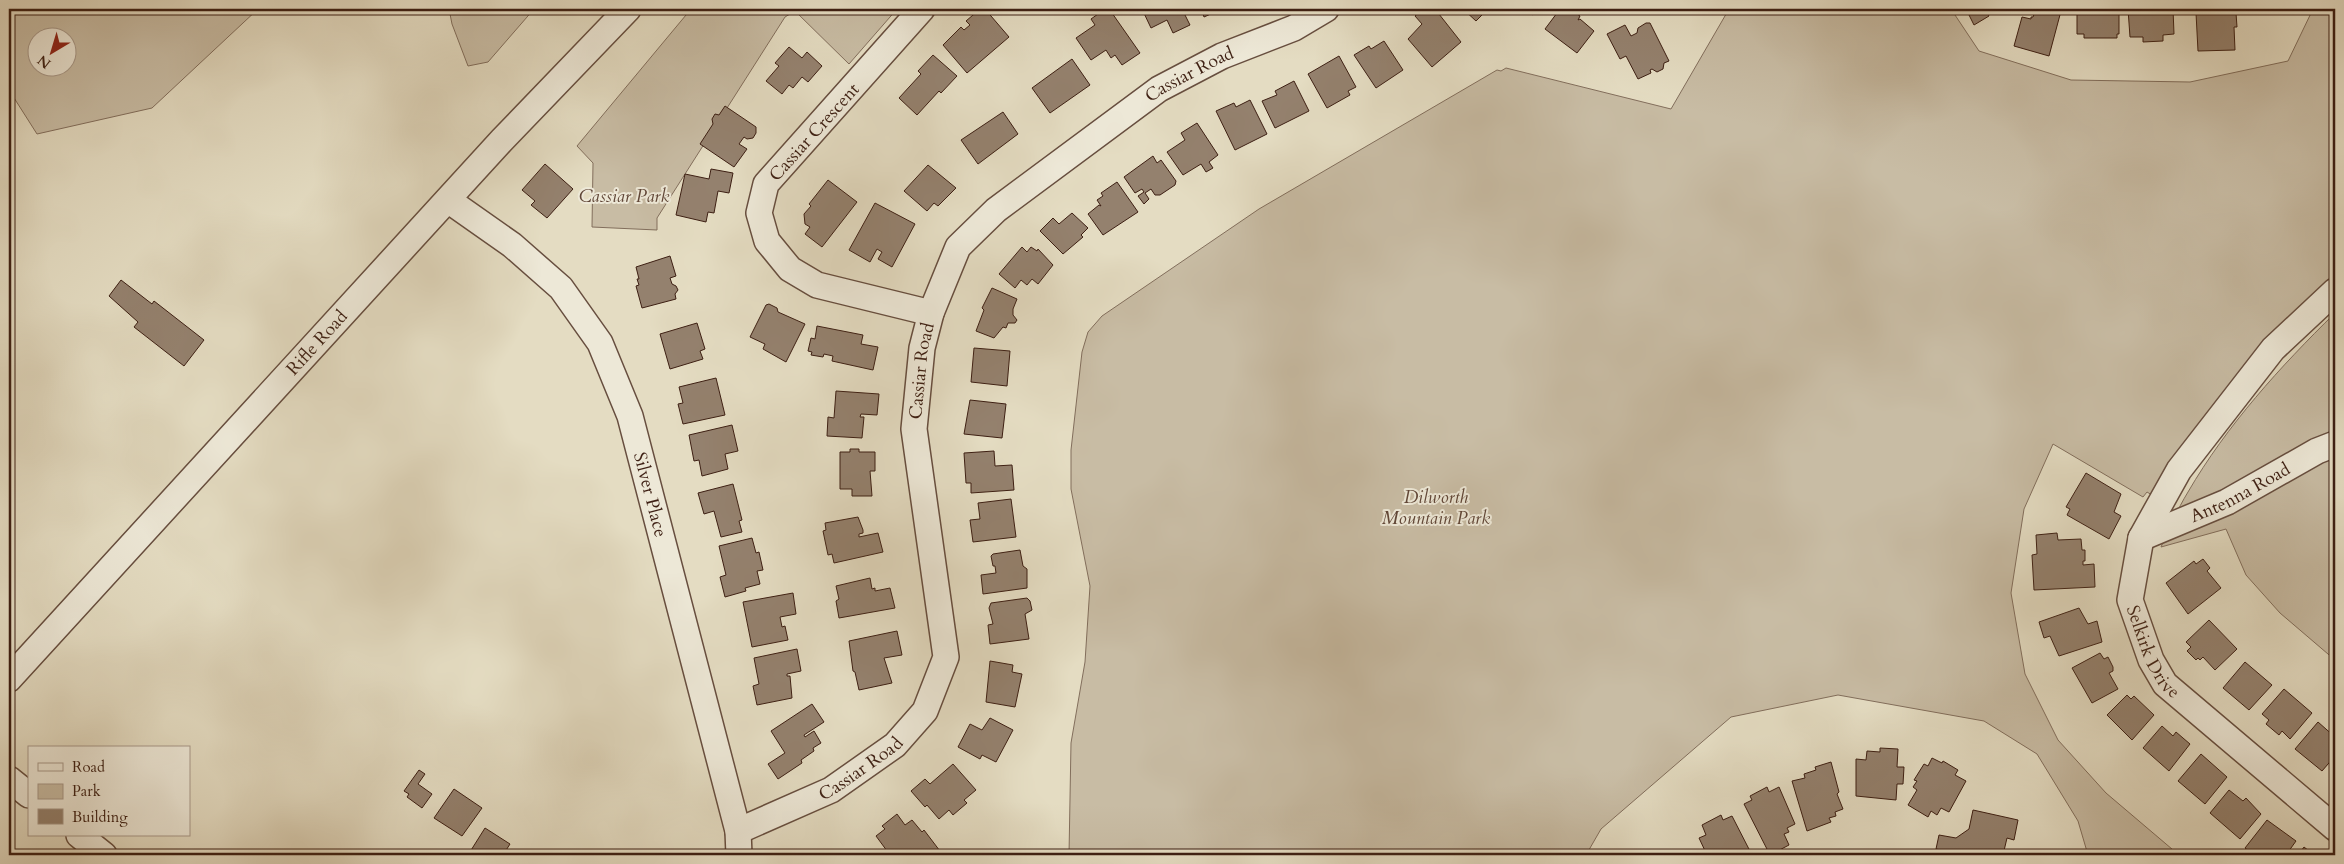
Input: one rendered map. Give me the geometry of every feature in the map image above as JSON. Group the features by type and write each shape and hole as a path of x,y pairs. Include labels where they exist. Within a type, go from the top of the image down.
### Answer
{"street":[{"name":"Rifle Road","path":"9,679 448,200 628,9"},
{"name":"Cassiar Crescent","path":"922,9 766,184 759,213 767,241 790,269 818,285 931,313"},
{"name":"Cassiar Road","path":"739,843 831,790 896,745 925,710 946,657 914,429 922,348 931,313 958,247 996,210 1159,89 1222,56 1294,28 1326,9"},
{"name":"Silver Place","path":"448,200 512,245 561,288 600,343 630,416 739,843"},
{"name":"Selkirk Drive","path":"2335,290 2273,349 2179,470 2141,538 2130,600 2151,660 2165,684 2335,828"},
{"name":"Antenna Road","path":"2141,538 2227,502 2317,451 2335,444"},
{"path":"9,780 28,794"},
{"path":"80,836 104,855"}],"green space":[{"path":"9,9 258,9 152,108 37,134 9,90"},
{"path":"449,9 534,9 488,62 468,66 452,24"},
{"name":"Cassiar Park","path":"691,9 897,9 849,64 795,11 785,17 657,218 657,230 592,227 593,163 577,146"},
{"name":"Dilworth Mountain Park","path":"1729,9 1951,9 1979,51 2071,80 2190,82 2288,61 2313,9 2335,9 2335,274 2320,289 2152,495 2147,492 2143,497 2053,444 2024,509 2011,593 2025,674 2058,740 2106,793 2179,855 2088,855 2078,821 2037,754 1984,721 1838,695 1731,717 1601,829 1586,855 1069,855 1071,743 1085,662 1090,586 1071,489 1071,450 1082,352 1088,332 1102,316 1259,209 1497,70 1501,71 1506,68 1671,109"},
{"path":"2335,313 2335,660 2280,613 2246,575 2226,529 2161,547 2184,499 2203,467 2237,420 2294,354"}],"building":[{"path":"980,9 985,9 1009,37 967,73 943,45 961,27 964,30 970,25 966,21"},
{"path":"1105,9 1111,15 1112,13 1140,53 1122,65 1115,55 1111,58 1106,50 1091,60 1076,38 1095,25 1091,19"},
{"path":"1142,9 1182,9 1190,25 1173,33 1167,20 1151,28"},
{"path":"1201,9 1222,9 1204,17"},
{"path":"1423,9 1435,9 1461,42 1432,67 1408,39 1422,24 1415,16"},
{"path":"1463,9 1488,9 1476,21"},
{"path":"1526,9 1539,9 1533,15"},
{"path":"1560,9 1570,9 1580,16 1578,20 1580,19 1594,31 1577,53 1545,29"},
{"path":"1966,9 1985,9 1989,16 1974,25"},
{"path":"2036,9 2061,11 2049,56 2014,46 2022,17 2031,19"},
{"path":"2077,9 2119,9 2119,34 2117,34 2117,38 2084,38 2084,34 2077,34"},
{"path":"2128,9 2173,9 2174,34 2163,35 2163,41 2143,42 2143,37 2130,37"},
{"path":"2207,9 2214,9 2217,14 2236,13 2237,27 2234,27 2235,50 2198,51 2196,13 2204,13"},
{"path":"1646,23 1650,23 1669,61 1664,63 1663,69 1657,72 1652,69 1650,70 1651,73 1638,79 1626,56 1620,59 1607,34 1625,25 1631,36 1637,33 1638,28"},
{"path":"1384,41 1403,70 1376,88 1354,55 1369,46 1371,49"},
{"path":"789,47 802,58 807,52 822,66 808,82 802,77 793,88 789,85 782,94 766,81 779,66 775,63"},
{"path":"933,55 957,76 941,93 939,91 917,115 899,98 921,74 918,71"},
{"path":"1339,56 1356,87 1348,91 1350,95 1327,108 1308,74"},
{"path":"1072,59 1090,85 1050,113 1032,88"},
{"path":"1294,81 1309,111 1275,128 1262,101 1277,95 1275,91"},
{"path":"1250,100 1267,134 1235,150 1216,111 1234,103 1236,107"},
{"path":"725,106 756,127 756,133 753,138 747,139 744,137 739,144 747,149 734,167 700,144 713,124 712,119 715,114 719,115"},
{"path":"1003,112 1018,134 978,164 961,140"},
{"path":"1197,123 1218,155 1209,162 1213,168 1206,172 1201,164 1183,175 1167,152 1185,140 1181,133"},
{"path":"1153,156 1157,163 1161,160 1176,181 1175,185 1160,195 1155,195 1151,189 1145,193 1149,199 1144,204 1138,196 1144,192 1142,189 1135,193 1124,177"},
{"path":"545,164 573,189 547,218 531,205 535,201 522,190"},
{"path":"928,165 956,188 938,206 934,203 927,211 904,191"},
{"path":"711,169 733,173 729,193 718,191 714,213 708,212 706,222 676,215 685,174 709,179"},
{"path":"828,180 857,202 822,247 805,234 810,227 805,224 804,214 811,206 809,204"},
{"path":"1117,182 1138,212 1103,235 1088,214 1099,205 1101,206 1097,200 1103,196 1101,193"},
{"path":"875,203 915,224 892,267 878,259 882,252 877,249 870,262 849,250"},
{"path":"1072,213 1088,228 1081,235 1083,237 1063,254 1040,231 1053,218 1059,224"},
{"path":"1022,247 1027,252 1031,247 1037,251 1038,249 1053,265 1038,284 1032,279 1027,285 1021,280 1015,288 999,274"},
{"path":"670,256 676,276 670,278 672,284 678,290 675,294 676,299 642,308 636,286 639,285 637,279 639,279 636,267"},
{"path":"121,280 152,304 154,301 204,340 184,366 134,327 138,322 109,296"},
{"path":"992,288 1017,299 1013,315 1017,320 1015,323 1008,323 1006,328 1003,327 994,338 976,331 984,310 982,308"},
{"path":"769,304 777,308 778,312 805,324 786,362 763,349 765,344 750,337 766,305"},
{"path":"697,323 705,349 700,351 703,359 670,369 660,334"},
{"path":"817,326 863,335 861,344 878,347 873,370 832,361 833,356 824,354 823,357 811,355 812,352 808,351 811,338 815,339"},
{"path":"974,348 1010,351 1007,386 971,382"},
{"path":"716,378 725,415 683,424 678,404 683,403 679,387"},
{"path":"836,391 879,394 877,415 861,414 860,417 864,417 862,438 827,436 828,417 834,418"},
{"path":"970,400 1006,404 1002,438 964,434"},
{"path":"732,425 738,451 725,454 728,469 702,476 699,460 694,461 689,435"},
{"path":"850,449 859,449 859,452 875,452 875,471 870,471 872,496 852,496 852,489 840,489 840,452 850,452"},
{"path":"994,451 995,466 1012,465 1014,490 971,493 971,483 966,483 964,453"},
{"path":"2086,473 2121,494 2114,512 2121,516 2109,539 2067,515 2070,509 2066,507"},
{"path":"733,484 742,520 739,521 742,532 721,537 714,511 704,514 698,493"},
{"path":"1011,499 1016,537 973,542 970,520 980,519 978,503"},
{"path":"858,517 863,530 859,537 878,533 883,552 834,563 832,554 828,555 823,531 826,530 825,523"},
{"path":"2057,533 2058,540 2081,539 2082,550 2085,550 2083,565 2094,564 2095,587 2034,590 2032,555 2037,554 2036,535"},
{"path":"752,538 756,553 759,552 763,570 757,571 760,584 745,588 746,591 725,597 720,577 726,575 719,546"},
{"path":"1020,550 1023,566 1027,569 1027,588 983,594 981,575 996,573 991,556 993,554"},
{"path":"2203,559 2210,568 2207,571 2221,588 2188,614 2166,583 2194,561 2196,564"},
{"path":"870,578 872,589 875,588 875,591 890,588 895,608 839,618 836,601 839,599 836,586"},
{"path":"793,593 796,614 780,617 782,627 785,626 788,640 752,647 743,602"},
{"path":"1027,598 1030,601 1032,610 1025,614 1029,639 990,644 988,625 993,624 989,608 991,603"},
{"path":"2079,608 2088,624 2097,621 2102,642 2059,656 2050,636 2044,638 2039,622"},
{"path":"2209,620 2237,649 2215,670 2203,657 2200,660 2198,658 2196,660 2187,651 2191,647 2186,642"},
{"path":"897,631 902,655 884,658 892,683 859,690 855,672 853,671 849,641"},
{"path":"797,649 801,671 787,674 787,676 790,676 792,698 757,705 753,686 759,684 754,658"},
{"path":"2100,653 2104,659 2108,657 2113,667 2113,671 2109,673 2118,689 2092,703 2072,668"},
{"path":"990,661 1013,665 1012,672 1022,674 1015,707 986,702"},
{"path":"2245,662 2272,685 2249,710 2223,688"},
{"path":"2284,689 2312,713 2290,739 2282,731 2279,735 2266,724 2269,720 2262,714"},
{"path":"2127,695 2131,699 2134,696 2154,715 2132,740 2107,715"},
{"path":"812,704 824,722 804,735 805,737 814,731 821,743 813,748 814,751 801,760 802,763 778,779 768,764 785,753 771,731"},
{"path":"990,718 1013,730 996,762 982,755 980,759 958,747 970,724 982,730"},
{"path":"2318,722 2335,737 2335,756 2322,771 2295,749"},
{"path":"2162,726 2173,736 2176,732 2190,744 2169,771 2143,748"},
{"path":"1880,748 1898,749 1897,767 1904,767 1903,784 1897,784 1896,800 1856,796 1856,759 1866,760 1867,751 1880,752"},
{"path":"2201,754 2227,777 2205,804 2178,781"},
{"path":"1932,758 1942,763 1943,761 1958,770 1955,775 1966,781 1949,812 1941,808 1937,815 1931,811 1928,817 1908,805 1917,790 1913,787 1917,781 1914,780 1924,764 1928,766"},
{"path":"1831,762 1839,792 1837,794 1843,809 1835,812 1836,816 1829,818 1831,822 1807,831 1792,781 1805,778 1804,774 1816,770 1815,767"},
{"path":"953,764 976,790 964,800 967,803 953,815 949,810 939,819 911,791 925,779 930,784"},
{"path":"419,770 425,774 418,784 432,794 422,808 407,797 409,794 404,791"},
{"path":"1767,787 1769,792 1779,787 1795,824 1787,828 1789,832 1784,834 1789,845 1770,855 1744,804 1752,800 1750,796"},
{"path":"454,789 482,808 462,836 434,818"},
{"path":"2229,790 2243,801 2246,798 2261,814 2240,839 2210,813"},
{"path":"1973,810 2018,820 2014,840 2007,838 2003,855 1967,855 1936,849 1939,835 1956,838 1969,829"},
{"path":"897,814 905,825 912,820 922,832 924,830 943,855 890,855 876,836 885,829 882,826"},
{"path":"1721,815 1723,820 1732,816 1752,855 1707,855 1699,838 1706,835 1702,825"},
{"path":"2267,820 2296,841 2286,855 2254,855 2245,848"},
{"path":"485,828 510,844 503,855 468,855"},
{"path":"2304,847 2314,855 2298,855"}]}
